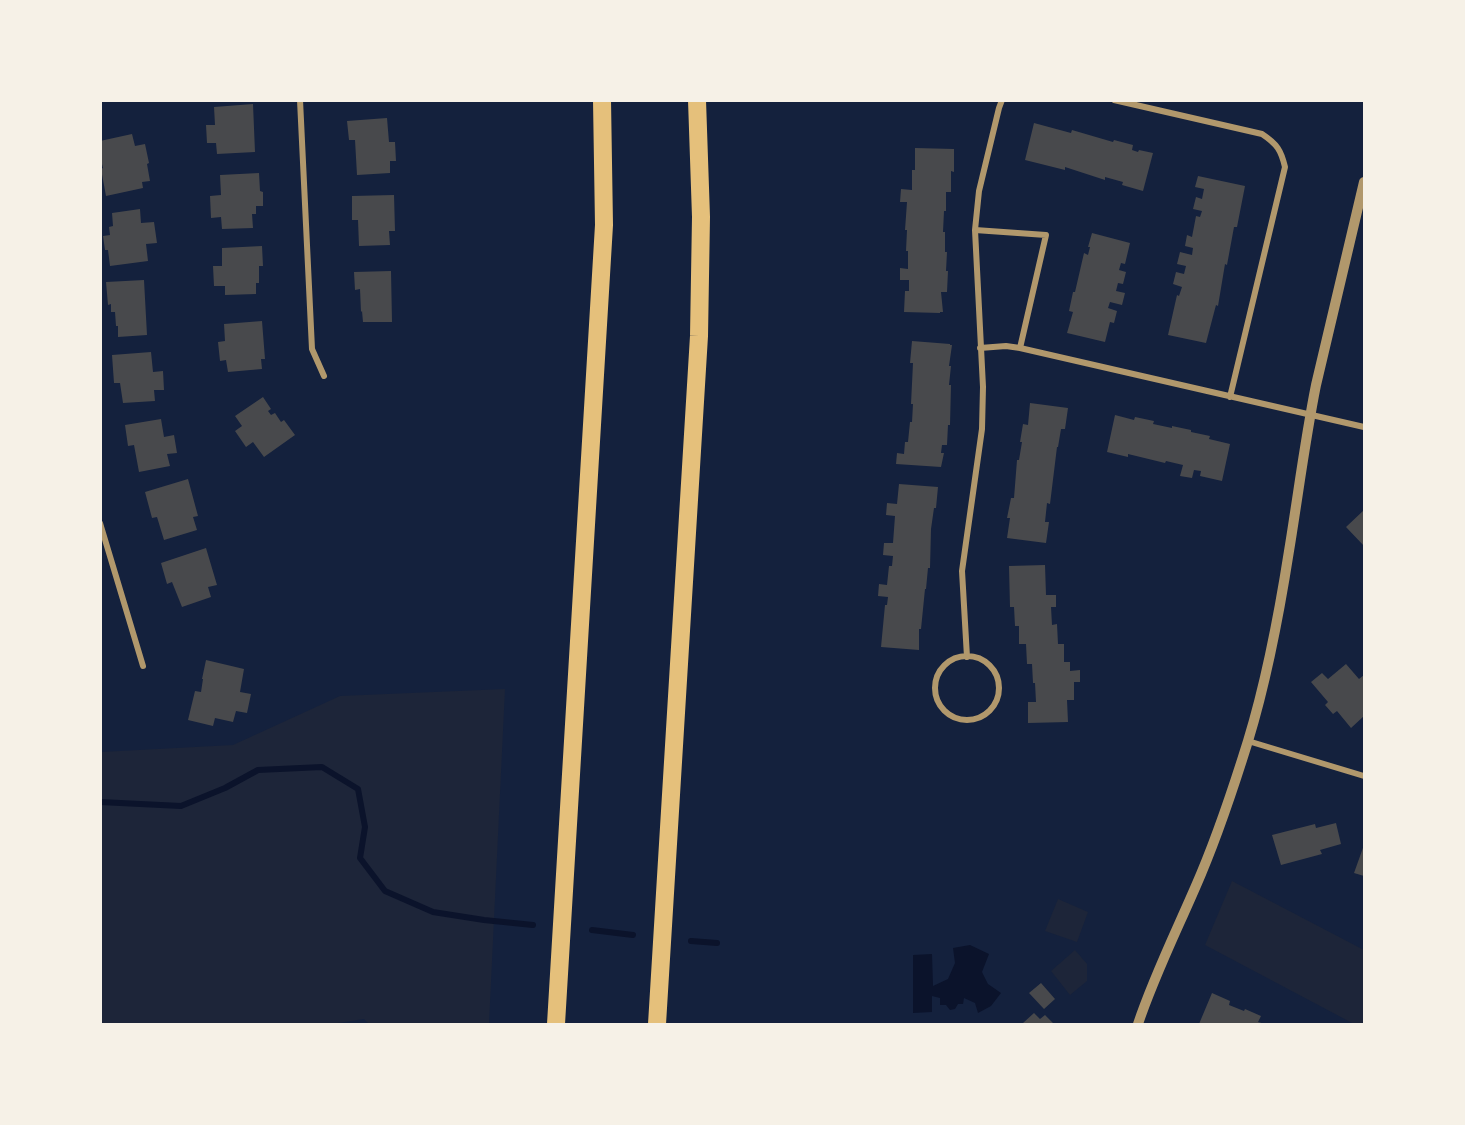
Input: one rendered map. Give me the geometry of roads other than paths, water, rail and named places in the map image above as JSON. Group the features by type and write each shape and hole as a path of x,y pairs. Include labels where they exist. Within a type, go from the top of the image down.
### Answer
{"highway":[{"path":"556,1024 604,225 602,100"},
{"path":"657,1024 699,336 701,217 697,100"}],"street":[{"path":"300,100 312,349 324,376"},
{"path":"967,657 962,572 982,429 975,230 979,190 1002,100"},
{"path":"1114,100 1262,134 1274,142 1282,154 1285,167 1230,397"},
{"path":"1138,1024 1167,948 1217,834 1248,741 1263,686 1289,553 1310,414 1365,182"},
{"path":"975,230 1046,235 1020,348"},
{"path":"980,348 1006,346 1020,348 1365,427"},
{"path":"100,523 143,666"},
{"path":"967,657 982,660 990,666 999,684 995,704 979,718 968,720 958,719 948,714 940,706 935,686 944,666 952,660 967,657"},
{"path":"1248,741 1365,776"}],"waterway":[{"path":"100,802 181,806 225,788 258,770 322,767 358,789 365,827 360,858 385,891 433,912 533,925"},
{"path":"592,930 633,935"},
{"path":"691,941 717,943"}]}
